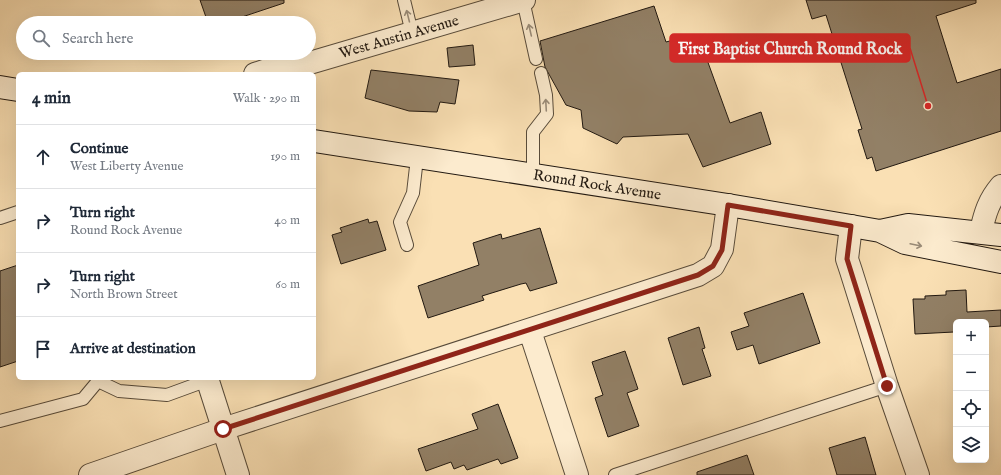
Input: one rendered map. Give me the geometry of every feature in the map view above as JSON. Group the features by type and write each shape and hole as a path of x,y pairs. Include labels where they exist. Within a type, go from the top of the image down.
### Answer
{"street":[{"name":"West Austin Avenue","path":"261,72 273,68 294,70 514,1"},
{"path":"0,87 16,90"},
{"name":"Round Rock Avenue","path":"316,141 728,205 880,231 904,243 1001,262"},
{"path":"991,233 986,211 992,196 1001,186"},
{"path":"90,475 223,429 530,331 698,275 713,266 722,250 728,205"},
{"name":"Round Rock Avenue","path":"880,231 908,225 991,233"},
{"path":"851,226 847,259 887,386 918,475"},
{"path":"530,331 577,475"},
{"path":"207,380 238,475"}],"lane":[{"path":"404,0 412,33"},
{"path":"514,1 536,59"},
{"path":"533,175 533,132 546,114 546,95 541,73"},
{"path":"407,245 400,222 413,193 417,158"},
{"path":"0,218 16,213"},
{"path":"0,421 83,399 97,380 119,391 167,395 204,380"},
{"path":"615,475 887,386"}],"building":[{"path":"200,0 284,0 284,3 245,16 206,16"},
{"path":"806,0 976,0 976,3 936,16 957,83 1001,69 1001,131 876,171 872,157 867,159 858,130 862,129 826,15 812,19"},
{"path":"654,6 666,42 681,38 684,50 702,46 730,123 761,112 771,144 703,167 688,134 623,137 617,144 583,128 581,110 566,105 545,67 540,41"},
{"path":"473,45 475,65 449,67 447,48"},
{"path":"371,70 459,80 455,104 440,102 437,112 409,111 365,98"},
{"path":"368,219 369,223 377,221 386,250 341,264 332,235 342,232 340,228"},
{"path":"540,228 557,283 530,291 526,283 521,284 482,296 484,300 428,318 418,286 479,265 473,243 501,234 502,239"},
{"path":"16,266 16,362 0,367 0,271"},
{"path":"966,290 967,312 1001,310 1001,326 989,327 989,319 953,319 953,332 915,334 913,299 925,299 925,296 946,295 946,291"},
{"path":"803,293 820,343 759,364 753,345 737,350 731,332 749,326 744,313"},
{"path":"699,327 705,348 702,349 711,376 683,385 668,338"},
{"path":"625,351 638,389 627,393 639,426 608,437 595,398 603,395 592,362"},
{"path":"498,404 518,458 501,464 498,459 467,470 464,465 454,469 451,462 426,471 418,449 478,429 472,414"},
{"path":"865,437 876,475 837,475 829,448"},
{"path":"747,455 754,475 697,475 697,472"}],"place":[{"name":"First Baptist Church Round Rock","path":"928,106"}],"route":[{"path":"223,429 530,331 666,284 698,275 713,266 722,250 728,205 851,226 847,259 887,386"}]}
